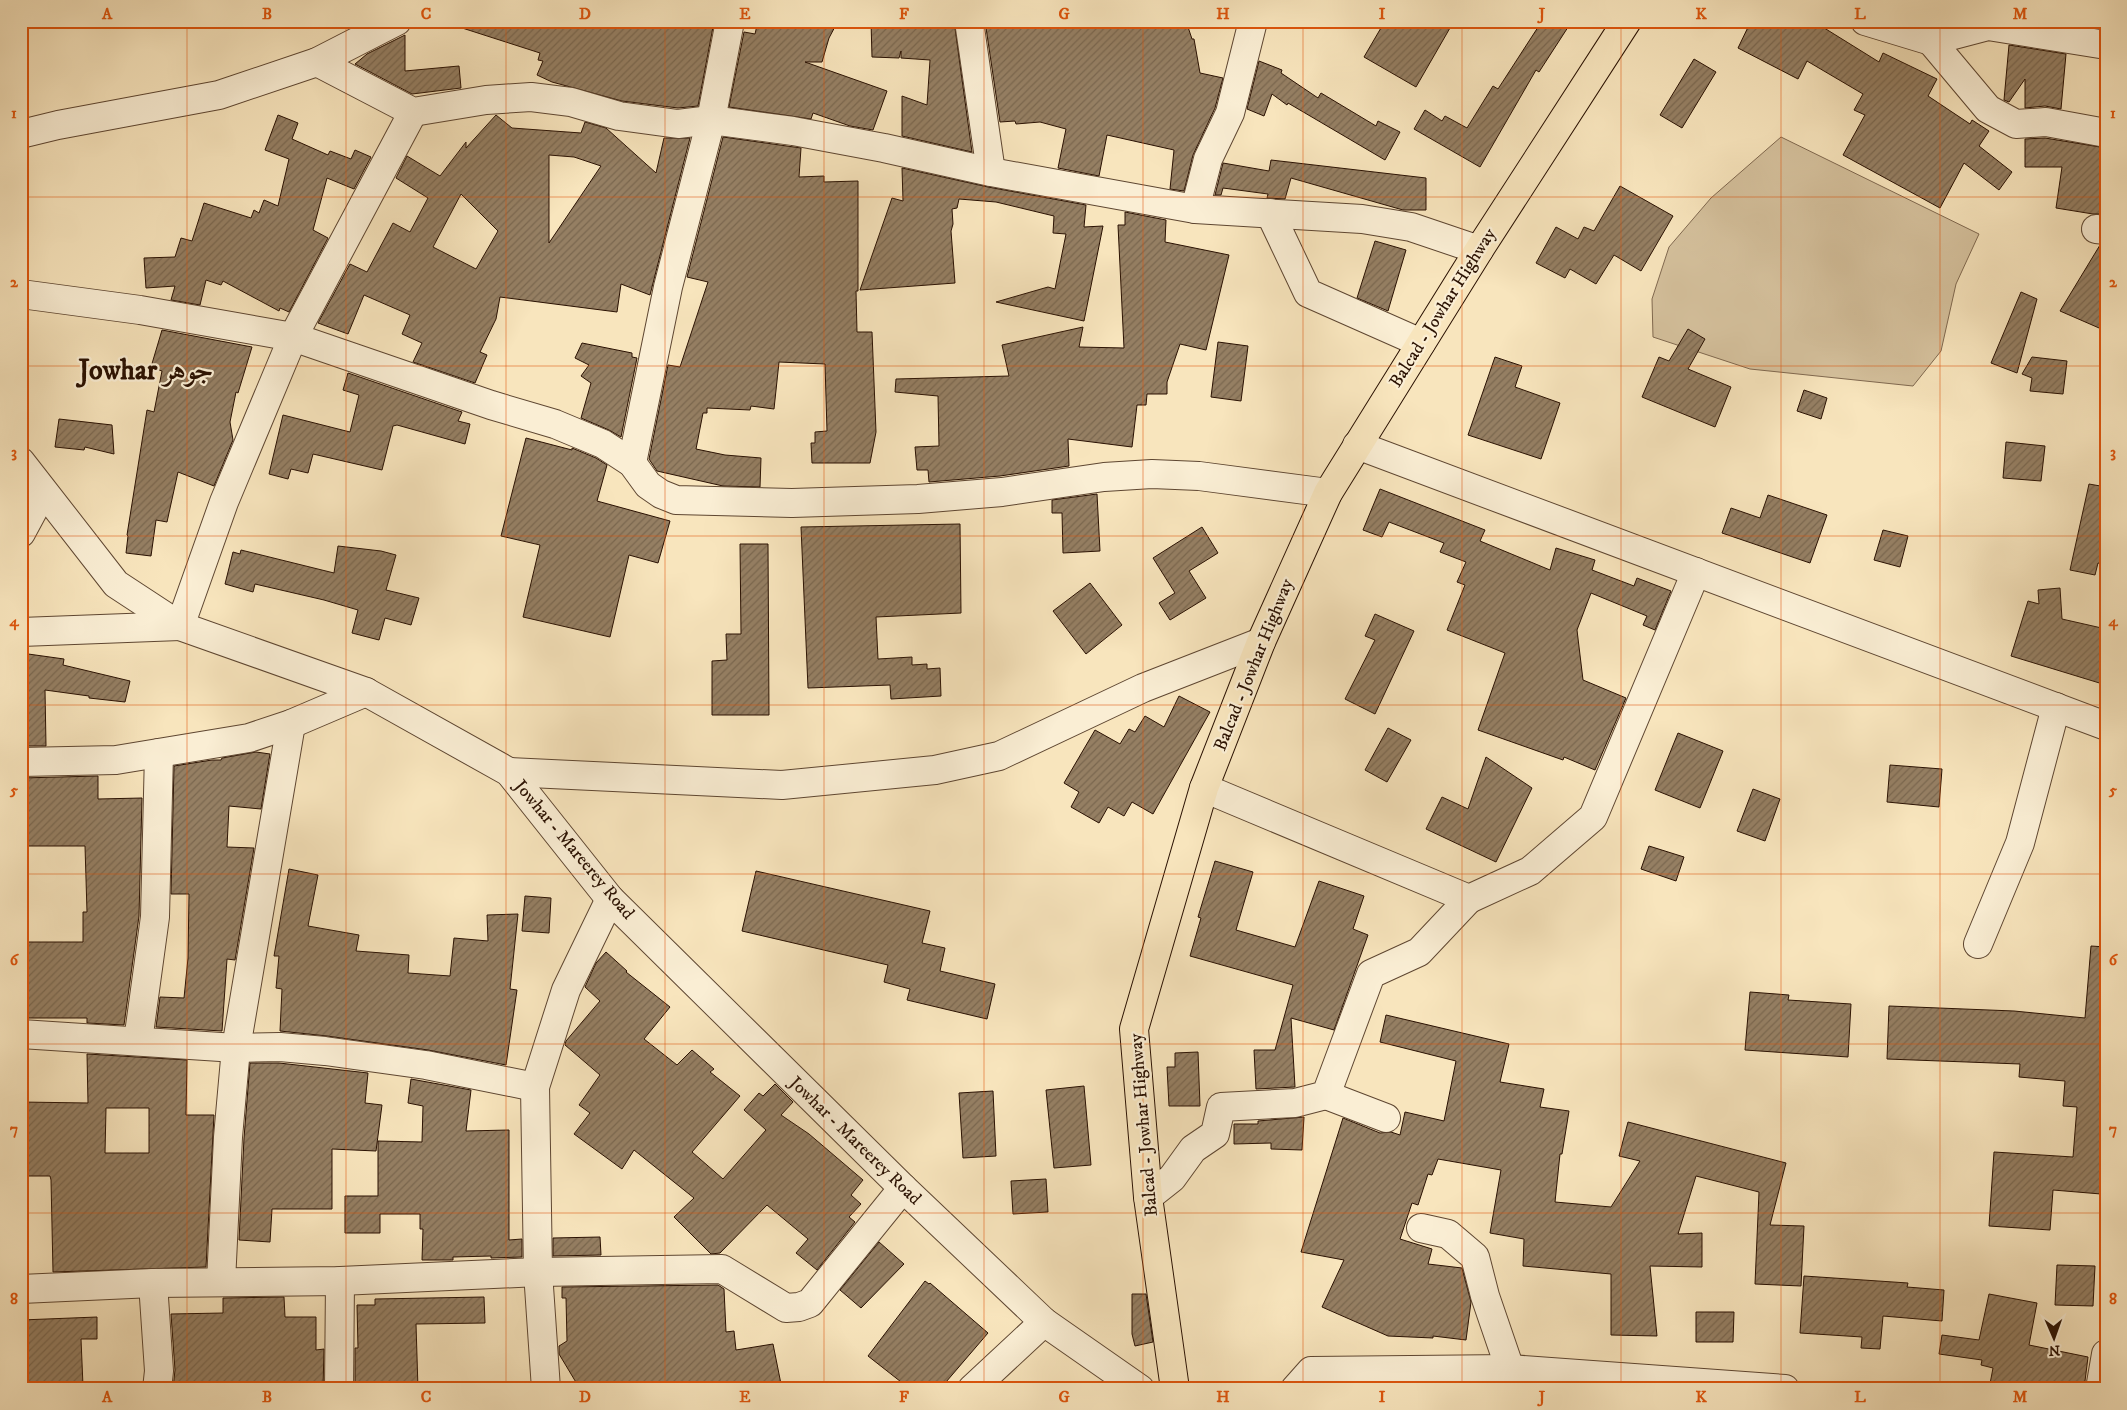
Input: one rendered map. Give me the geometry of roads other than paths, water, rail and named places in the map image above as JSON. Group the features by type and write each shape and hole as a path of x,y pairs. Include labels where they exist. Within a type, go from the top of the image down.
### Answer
{"main road":[{"name":"Balcad - Jowhar Highway","path":"1176,1389 1148,1197 1134,1029 1204,788 1261,642 1328,493 1479,250 1627,21"}],"street":[{"path":"21,134 58,125 219,96 317,62 397,21"},
{"path":"632,463 668,287 711,120 730,21"},
{"path":"969,21 992,172"},
{"path":"1195,209 1202,176 1208,159 1230,113 1253,21"},
{"path":"1865,21 1931,41 1988,26 2106,45"},
{"path":"1931,41 1988,109 2016,124 2046,122 2106,132"},
{"path":"317,62 413,112 486,100 531,97 570,102 620,116 678,124 711,120 793,131 884,148 992,172 1195,209 1352,218 1411,227 1479,250"},
{"path":"21,632 180,626 224,502 293,337 413,112"},
{"path":"1270,213 1308,293 1421,342"},
{"path":"21,294 140,310 293,337 491,405 555,424 603,444 632,463 648,485 661,494 676,500 792,503 918,499 1002,492 1104,476 1152,474 1199,476 1328,493"},
{"path":"1357,445 2106,726"},
{"name":"Jowhar - Mareerey Road","path":"21,462 116,584 180,626 366,692 509,772 610,899 903,1188 1044,1322 1140,1389"},
{"path":"21,533 43,492"},
{"path":"1326,1095 1371,974 1419,952 1468,900 1530,871 1593,817 1696,572"},
{"path":"509,772 782,785 936,770 999,756 1142,688 1261,642"},
{"path":"21,762 116,760 249,738 291,724 366,692"},
{"path":"1978,944 2020,843 2056,707"},
{"path":"221,1282 228,1137 236,1048 291,724"},
{"path":"138,1041 155,917 159,753"},
{"path":"1204,788 1468,900"},
{"path":"546,1389 538,1272 535,1087 566,990 610,899"},
{"path":"21,1034 236,1048 280,1047 426,1065 535,1087"},
{"path":"1148,1197 1172,1178 1193,1149 1215,1134 1221,1107 1295,1103 1326,1095 1386,1118"},
{"path":"21,1289 221,1282 340,1281 538,1272 722,1269 786,1308 799,1307 810,1303 903,1188"},
{"path":"1420,1228 1448,1234 1475,1257 1485,1296 1510,1369"},
{"path":"339,1389 340,1281"},
{"path":"153,1284 159,1371 157,1389"},
{"path":"972,1389 1044,1322"},
{"path":"2100,1389 2106,1354"},
{"path":"1294,1389 1311,1371 1510,1369 1785,1389"}],"district":[{"name":"Jowhar جوهر","path":"146,370"}]}
